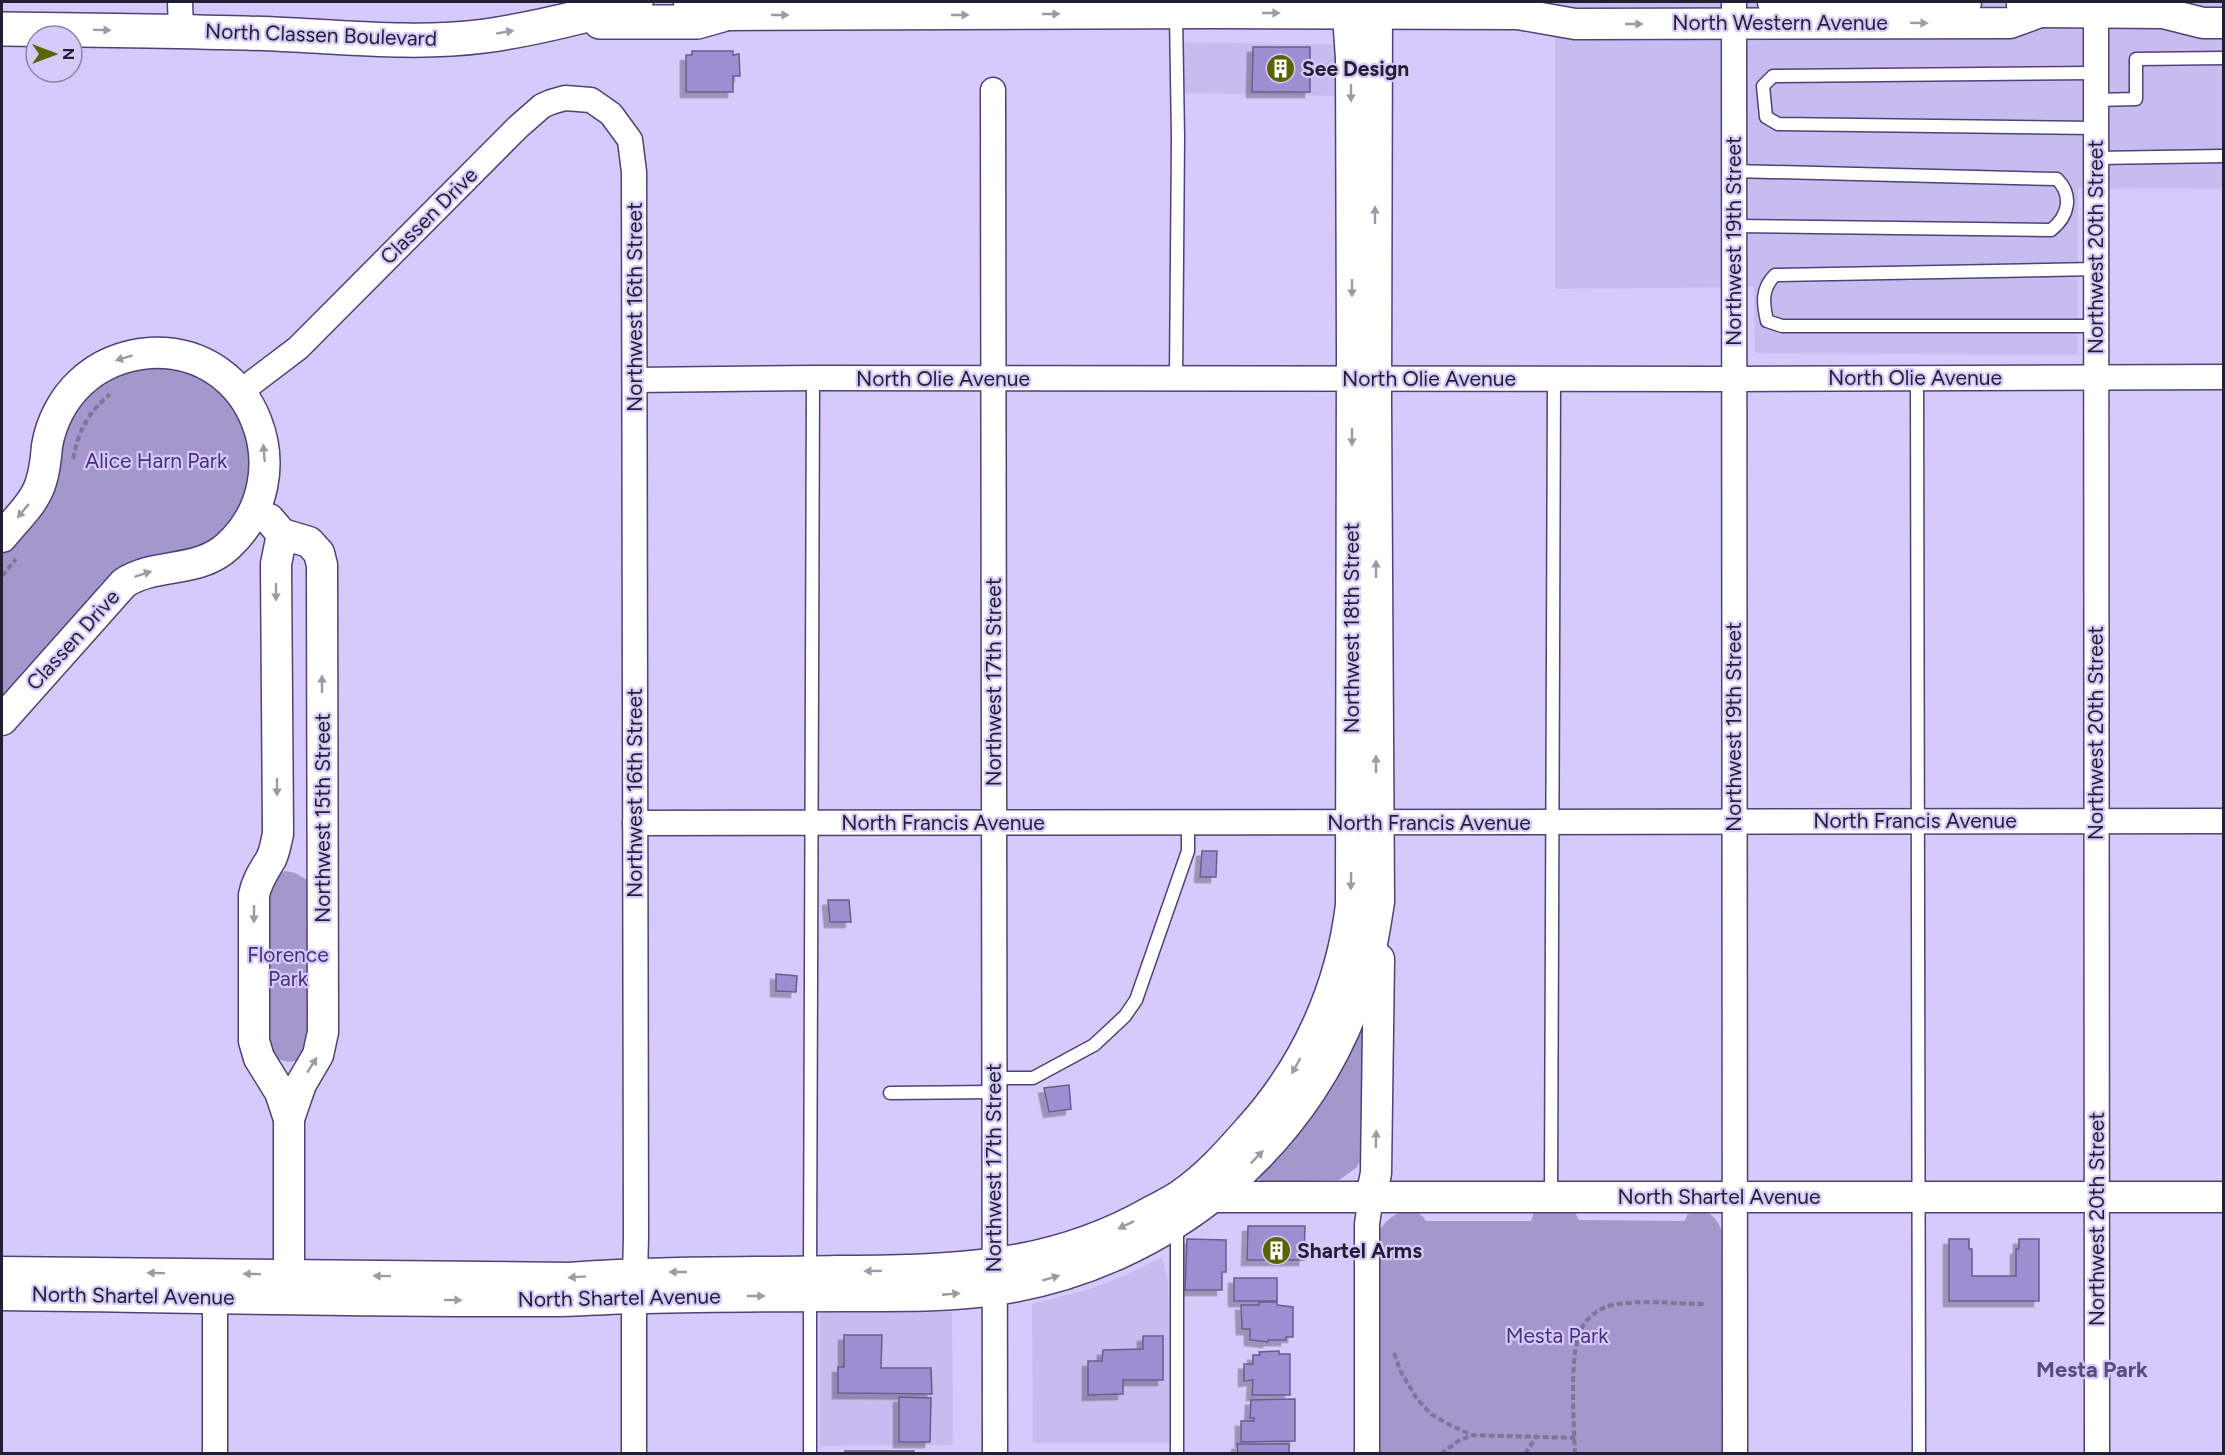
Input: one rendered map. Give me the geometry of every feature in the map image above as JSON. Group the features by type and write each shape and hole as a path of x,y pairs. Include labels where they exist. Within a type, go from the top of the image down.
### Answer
{"main road":[{"name":"North Classen Boulevard","path":"2,29 181,16 401,39 452,38 483,36 556,22 636,2"},
{"path":"556,22 697,22 722,15"}],"street":[{"name":"North Western Avenue","path":"688,2 722,15 992,8 1176,14 1362,8 1518,14 1575,24 1734,13 1860,9 1966,2"},
{"name":"North Western Avenue","path":"1518,14 1570,2"},
{"name":"North Western Avenue","path":"1773,2 2010,23 2040,7"},
{"name":"North Western Avenue","path":"2011,2 2096,12 2199,2"},
{"name":"North Western Avenue","path":"2163,7 2204,23 2223,23"},
{"name":"Northwest 18th Street","path":"1214,1197 1263,1151 1293,1115 1341,1037 1365,972 1379,902 1364,823 1362,8"},
{"name":"Northwest 20th Street","path":"2096,12 2097,1454"},
{"name":"Northwest 19th Street","path":"1734,13 1735,1454"},
{"name":"Northwest 17th Street","path":"993,90 995,1454"},
{"name":"Classen Drive","path":"240,392 298,348 518,127 542,106 565,98 591,100 611,114 626,134"},
{"name":"Northwest 16th Street","path":"626,134 632,146 634,172 634,1454"},
{"name":"Classen Drive","path":"2,720 124,584 143,573 192,566 213,557 236,538 256,510 264,479 265,453 254,414 240,392 221,374 193,359 158,352 129,356 103,366 80,383 60,408 50,434 44,471 37,492 12,544"},
{"name":"North Olie Avenue","path":"635,380 2223,377"},
{"name":"Northwest 15th Street","path":"256,510 274,524 282,534 309,542 319,553 322,565 323,1032 318,1055 301,1084 289,1119"},
{"name":"Northwest 15th Street","path":"282,534 276,564 278,834 270,860 260,876 254,895 254,1041 259,1058 280,1092 289,1119 290,1286"},
{"name":"North Francis Avenue","path":"635,824 2223,821"},
{"name":"Northwest 18th Street","path":"1177,1210 1260,1117 1292,1074 1316,1030 1338,971 1348,925 1351,883 1364,823"},
{"path":"270,860 322,860"},
{"path":"1367,1454 1367,1224 1376,1173 1379,902"},
{"name":"North Shartel Avenue","path":"2,1295 215,1286 290,1286 510,1301 635,1285 810,1284 947,1295 1128,1225 1214,1197 2223,1197"},
{"name":"North Shartel Avenue","path":"2,1272 215,1286"},
{"path":"215,1286 215,1454"}],"lane":[{"path":"1176,14 1178,138 1176,379"},
{"path":"2096,100 2136,99 2136,59 2223,58"},
{"path":"2096,73 1773,76 1763,86 1766,117 1778,124 2096,128"},
{"path":"2096,158 2223,156"},
{"path":"1734,171 2056,179 2065,187 2067,205 2062,221 2051,230 1734,226"},
{"path":"2096,269 1775,275 1767,283 1763,301 1767,321 1782,326 2096,326"},
{"path":"810,1454 813,378"},
{"path":"1917,378 1920,1454"},
{"path":"1551,1197 1554,379"},
{"path":"890,1093 993,1085 1033,1078 1094,1045 1125,1016 1136,1000 1188,851 1188,823"},
{"path":"1177,1210 1177,1454"}],"path":[{"path":"72,469 79,433 91,413 108,395 116,391"},
{"path":"2,576 12,544"},
{"path":"1575,1454 1574,1371 1577,1341 1582,1326 1591,1316 1605,1307 1624,1303 1704,1304"},
{"path":"1394,1353 1401,1372 1417,1399 1431,1414 1472,1435"},
{"path":"1441,1454 1458,1441 1472,1435 1575,1438"},
{"path":"1525,1454 1536,1437"}],"shaded area":[{"path":"1555,2 2223,2 2223,189 2078,188 2078,355 1755,353 1754,287 1555,289"},
{"path":"1183,42 1342,45 1343,96 1183,93"},
{"path":"1162,1257 1168,1281 1170,1443 1033,1443 1032,1304 1090,1289 1126,1275"},
{"path":"952,1312 953,1445 820,1446 820,1313"}],"green space":[{"name":"Alice Harn Park","path":"173,365 217,384 251,435 247,498 217,538 180,555 2,704 2,553 43,504 62,440 74,410 94,386 125,370"},
{"name":"Florence Park","path":"286,871 309,881 312,1040 299,1060 288,1062 276,1057 265,1046 265,893 279,873"},
{"path":"1365,1019 1364,1155 1356,1168 1339,1180 1262,1182 1256,1176"},
{"name":"Mesta Park","path":"1697,1210 1713,1217 1722,1232 1723,1453 1379,1454 1378,1235 1381,1228 1392,1217 1407,1211 1420,1215 1426,1221 1531,1221 1534,1212 1574,1211 1579,1220 1685,1221 1687,1215"}],"building":[{"name":"See Design","path":"1253,47 1310,47 1310,92 1252,92"},
{"path":"692,51 733,51 733,55 739,54 740,76 733,76 733,92 686,92 686,55 692,55"},
{"path":"1202,851 1217,851 1216,877 1200,877"},
{"path":"828,900 849,900 851,922 830,922"},
{"path":"776,974 797,976 796,992 776,991"},
{"path":"1069,1085 1071,1109 1049,1112 1044,1088"},
{"name":"Shartel Arms","path":"1248,1226 1305,1226 1304,1260 1247,1260"},
{"path":"1187,1239 1226,1240 1226,1272 1222,1272 1222,1290 1185,1290"},
{"path":"1949,1239 1969,1239 1969,1249 1972,1249 1972,1276 2016,1276 2016,1249 2019,1249 2019,1239 2039,1239 2039,1301 1949,1301"},
{"path":"1234,1278 1277,1278 1277,1301 1234,1301"},
{"path":"1259,1302 1277,1302 1277,1305 1293,1307 1293,1337 1286,1337 1286,1340 1268,1340 1268,1342 1250,1340 1250,1329 1242,1329 1241,1305 1259,1305"},
{"path":"844,1335 882,1335 881,1368 931,1368 932,1394 838,1393 838,1367 844,1367"},
{"path":"1143,1336 1163,1336 1163,1380 1123,1380 1123,1394 1088,1395 1088,1361 1102,1361 1103,1350 1143,1349"},
{"path":"1279,1351 1279,1354 1290,1354 1290,1395 1252,1395 1253,1380 1244,1381 1244,1364 1253,1364 1253,1355 1260,1355 1259,1352"},
{"path":"899,1397 931,1398 930,1442 899,1442"},
{"path":"1295,1399 1295,1441 1241,1442 1241,1421 1254,1421 1254,1418 1250,1418 1251,1400"},
{"path":"1237,1444 1289,1444 1289,1454 1238,1454"},
{"path":"845,1451 914,1451 914,1454 845,1454"}],"place":[{"name":"See Design","path":"1281,69"},
{"name":"Shartel Arms","path":"1276,1251"}],"district":[{"name":"Mesta Park","path":"2092,1369"}]}
